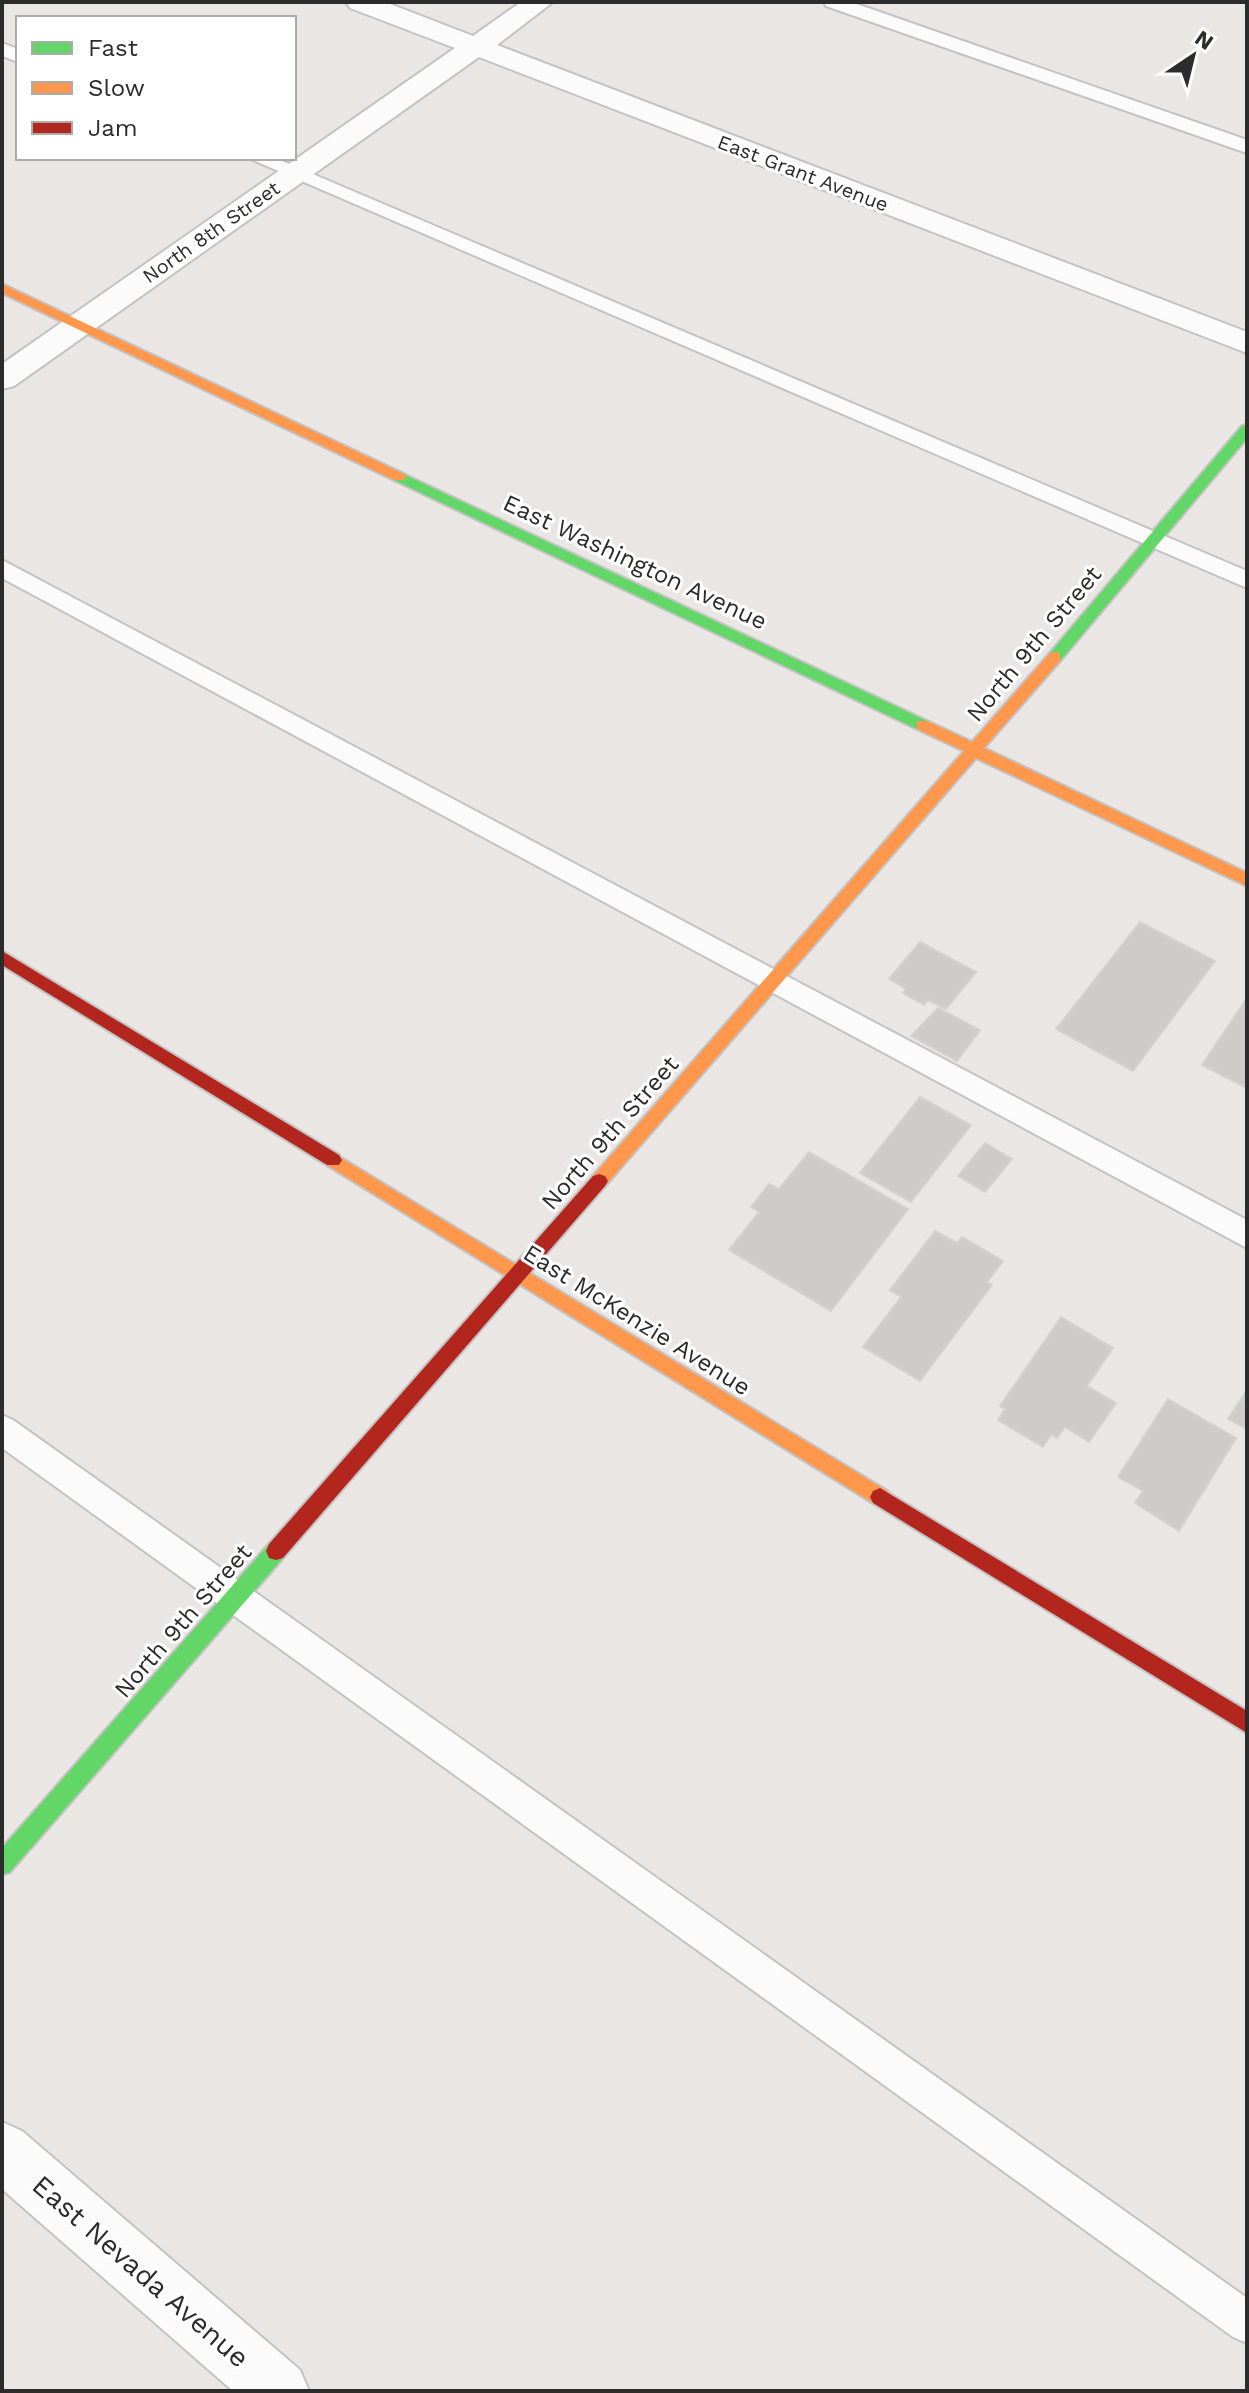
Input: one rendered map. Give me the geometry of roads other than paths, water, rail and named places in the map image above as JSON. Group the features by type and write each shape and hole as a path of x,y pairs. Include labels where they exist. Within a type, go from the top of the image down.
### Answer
{"street":[{"name":"East Grant Avenue","path":"360,2 1247,343"},
{"name":"North 8th Street","path":"2,379 539,2"},
{"name":"East Washington Avenue","path":"2,288 1247,880"},
{"name":"North 9th Street","path":"2,1864 976,751 1247,429"},
{"name":"East McKenzie Avenue","path":"2,957 1247,1723"},
{"name":"East Nevada Avenue","path":"2,2151 279,2391"}],"lane":[{"path":"833,2 1247,147"},
{"path":"263,160 1247,580"},
{"path":"2,568 1247,1235"},
{"path":"2,1430 1247,2323"}]}
